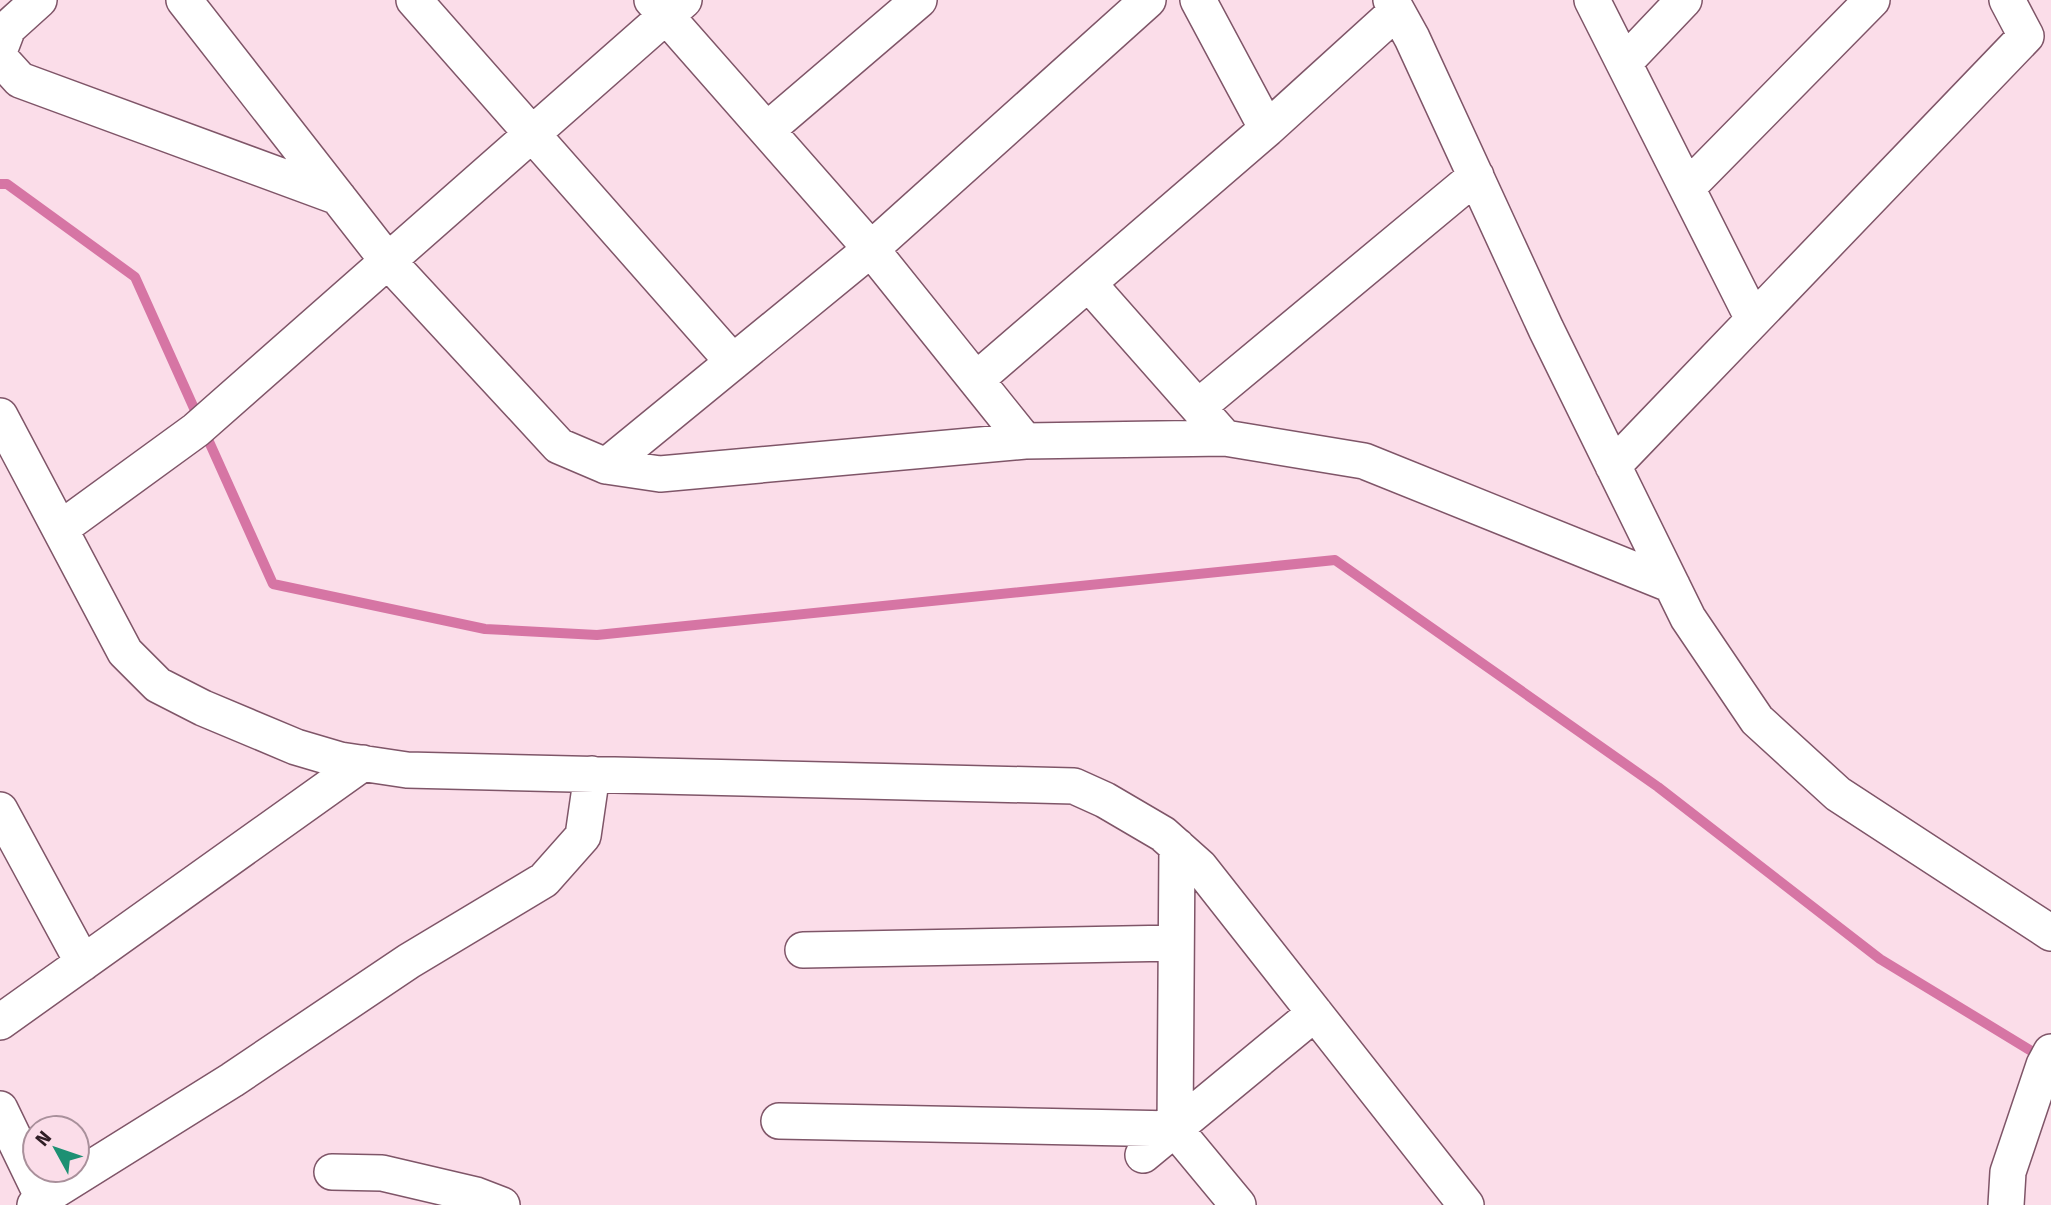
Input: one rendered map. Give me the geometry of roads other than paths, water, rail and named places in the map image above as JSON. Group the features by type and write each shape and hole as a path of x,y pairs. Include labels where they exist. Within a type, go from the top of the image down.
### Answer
{"street":[{"path":"0,49 8,28 39,0"},
{"path":"184,0 387,260 559,446 606,466 660,474 1025,441 1225,438 1364,461 1672,585"},
{"path":"414,0 733,362"},
{"path":"767,130 919,0"},
{"path":"606,466 871,249 1148,0"},
{"path":"1198,0 1267,129"},
{"path":"1592,0 1753,319"},
{"path":"1624,63 1684,0"},
{"path":"1687,188 1872,0"},
{"path":"1613,466 2026,36 2007,0"},
{"path":"60,529 196,430 532,133 667,5 767,130 871,249 1025,441"},
{"path":"977,379 1267,129 1394,6 1412,38 1613,466 1688,618 1757,720 1838,794 2051,933"},
{"path":"0,58 20,80 338,197"},
{"path":"1198,407 1476,176"},
{"path":"1089,284 1225,438"},
{"path":"0,415 9,453 60,529 125,652 159,685 204,708 296,747 340,760 407,770 1074,786 1128,813 1163,834 1200,867 1466,1205"},
{"path":"0,1022 363,763"},
{"path":"0,1109 39,1201 232,1080 409,961 544,880 583,836 592,774"},
{"path":"0,810 83,963"},
{"path":"1177,846 1175,1129 1238,1205"},
{"path":"803,950 1176,943"},
{"path":"1143,1155 1315,1013"},
{"path":"2006,1205 2008,1172 2044,1065 2051,1052"},
{"path":"779,1121 1175,1129"},
{"path":"332,1172 382,1173 476,1195 502,1205"}],"waterway":[{"path":"0,184 7,184 135,277 273,584 485,629 597,635 1335,560 1658,787 1880,959 2043,1058"}]}
